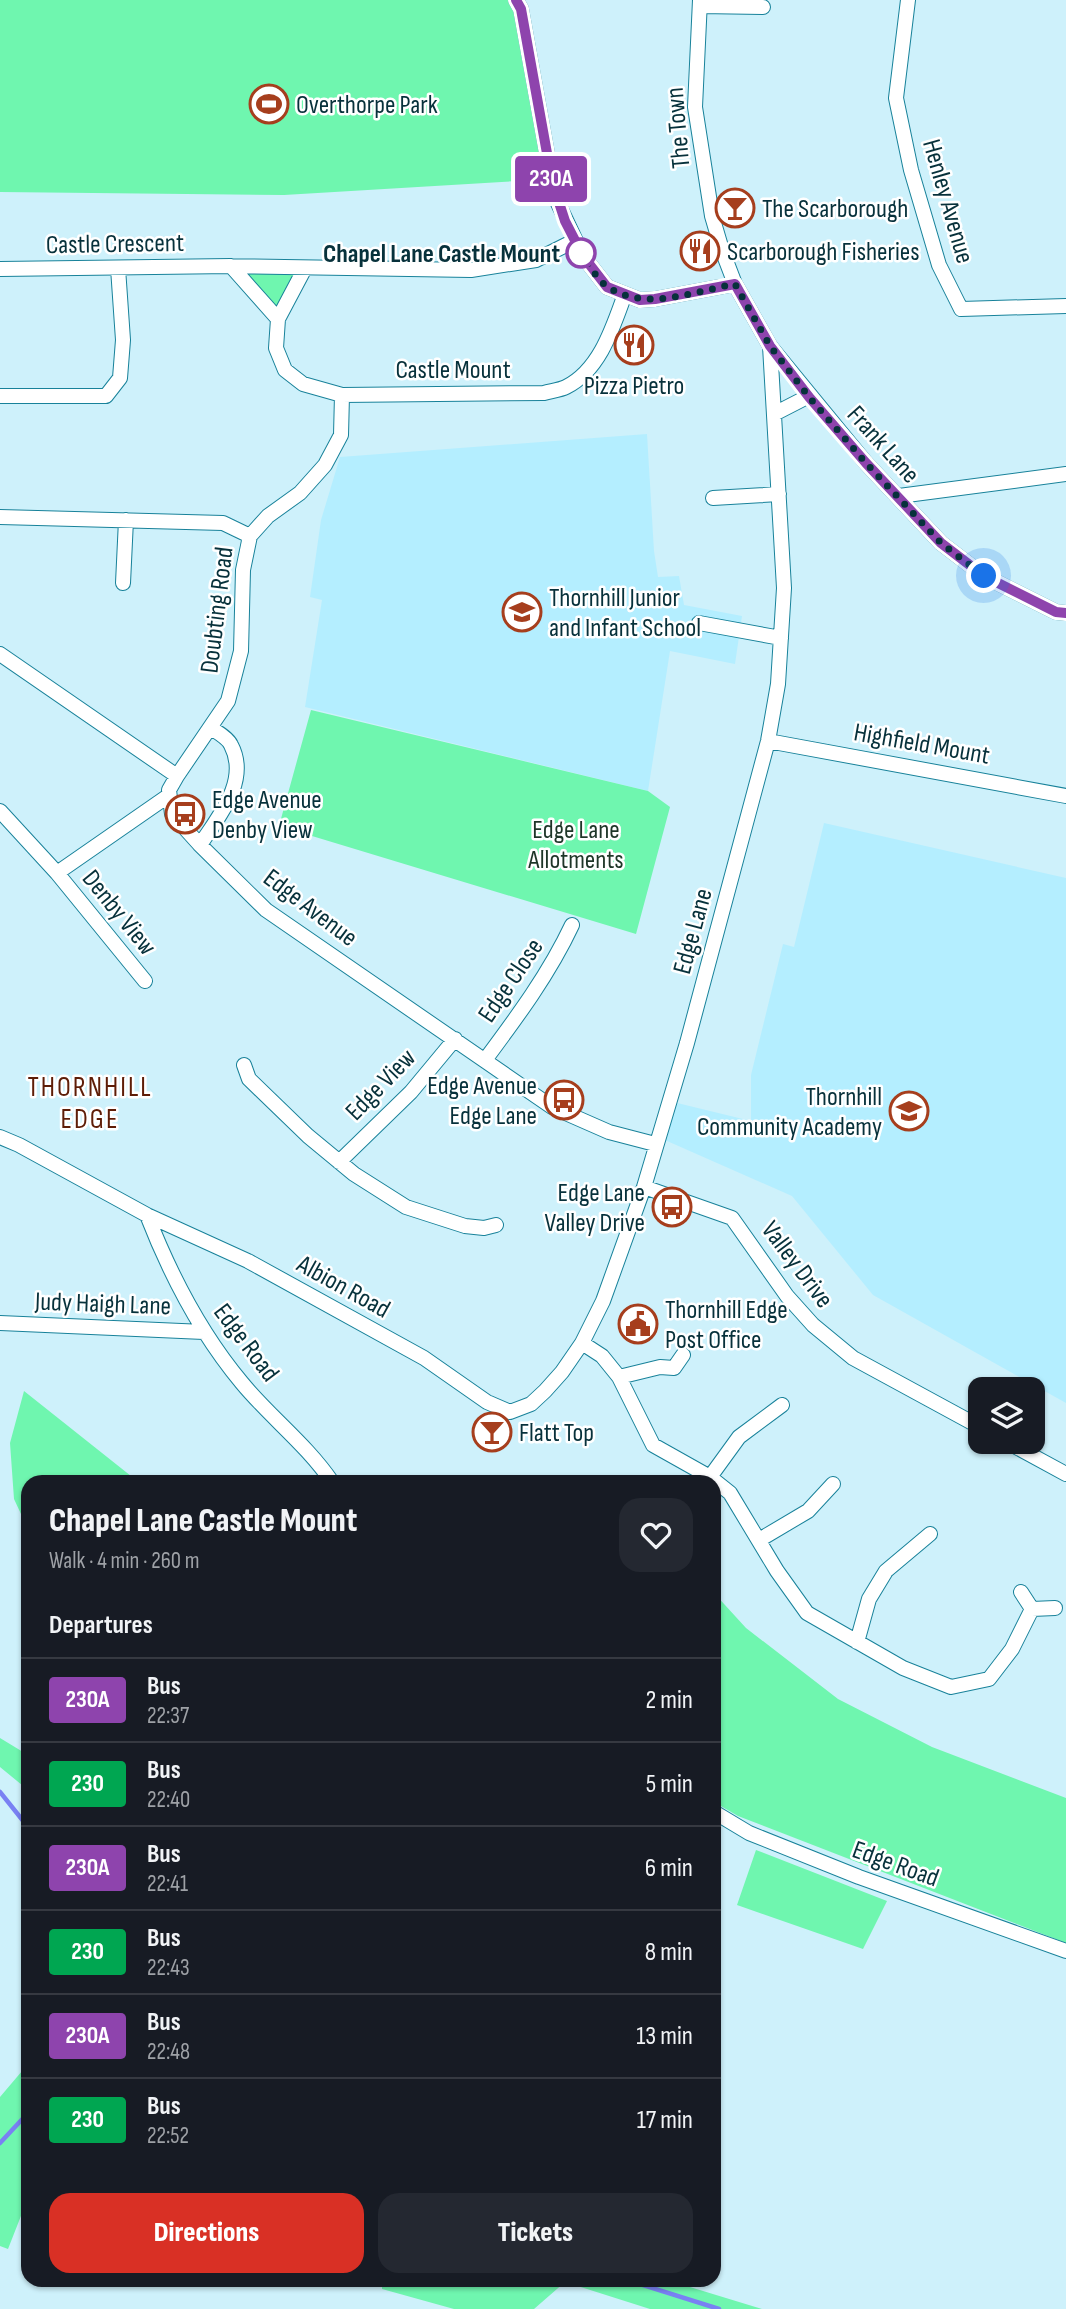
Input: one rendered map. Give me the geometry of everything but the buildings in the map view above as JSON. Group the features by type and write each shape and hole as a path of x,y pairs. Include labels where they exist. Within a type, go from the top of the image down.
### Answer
{"street":[{"path":"516,0 521,9 557,201 574,241 607,287 640,300 735,284"},
{"name":"Henley Avenue","path":"908,0 896,98 911,170 939,265 961,309 1066,306"},
{"path":"700,3 763,7"},
{"name":"The Town","path":"700,3 695,107 711,207 722,250"},
{"path":"231,266 471,271 536,260 574,241"},
{"name":"Frank Lane","path":"722,250 735,284 770,346 809,397 866,463 941,543 984,576 1056,612 1066,613"},
{"path":"231,266 278,319"},
{"name":"Castle Crescent","path":"0,269 231,266"},
{"path":"0,396 106,396 120,378 123,340 118,268"},
{"name":"Castle Mount","path":"305,268 278,319 276,348 285,370 303,384 342,395 544,393 565,388 591,366 610,334 625,294"},
{"name":"Edge Lane","path":"510,1412 531,1404 545,1391 582,1343 603,1301 644,1187 687,1042 768,741 778,684 784,588 770,346"},
{"path":"250,536 268,516 300,493 325,465 341,435 342,395"},
{"path":"774,414 809,397"},
{"path":"899,496 1066,474"},
{"path":"713,498 779,494"},
{"name":"Doubting Road","path":"0,517 223,523 250,536 243,570 241,652 228,701 177,776"},
{"path":"123,583 126,520"},
{"path":"699,624 781,638"},
{"path":"0,654 177,776 168,796"},
{"path":"200,845 229,801 237,768 231,744 211,727"},
{"name":"Highfield Mount","path":"768,741 1066,796"},
{"name":"Edge Avenue","path":"168,796 172,814 266,910 552,1107 609,1132 655,1144"},
{"name":"Denby View","path":"57,873 168,796"},
{"name":"Denby View","path":"0,811 57,873 145,981"},
{"name":"Edge Close","path":"485,1060 528,1000 572,925"},
{"name":"Edge View","path":"339,1162 411,1092 455,1039"},
{"path":"244,1065 248,1079 308,1136 339,1162 406,1207 466,1226 484,1228 496,1225"},
{"path":"0,1128 19,1145"},
{"path":"0,1137 19,1145"},
{"name":"Albion Road","path":"19,1145 147,1215 248,1261 424,1358 487,1402 510,1412"},
{"name":"Valley Drive","path":"644,1187 732,1217 787,1296 813,1325 853,1358 968,1420"},
{"name":"Edge Road","path":"147,1215 204,1332 243,1384 326,1475"},
{"name":"Judy Haigh Lane","path":"0,1323 204,1332"},
{"path":"582,1343 602,1356 619,1377 653,1445 706,1475"},
{"path":"619,1377 660,1367 674,1368 683,1355"},
{"path":"711,1475 739,1437 782,1405"},
{"path":"1029,1454 1066,1474"},
{"path":"759,1540 808,1511 833,1484"},
{"path":"721,1486 730,1493 777,1571 807,1613 903,1668 951,1687 989,1679 1012,1649 1032,1609"},
{"path":"857,1642 869,1600 886,1571 930,1534"},
{"path":"1021,1592 1032,1609"},
{"path":"1032,1609 1055,1608"},
{"name":"Edge Road","path":"721,1816 749,1833 835,1867 1066,1951"}],"shaded area":[{"name":"Thornhill Junior and Infant School","path":"647,434 658,577 679,576 684,605 742,616 735,664 670,651 648,791 305,707 322,600 310,597 321,520 340,457"},
{"name":"Thornhill Community Academy","path":"824,823 1066,878 1066,1403 1045,1391 1045,1377 1020,1377 873,1295 792,1196 658,1137 669,1101 751,1121 751,1075 783,944 794,947"}],"green space":[{"name":"Overthorpe Park","path":"0,0 516,0 552,181 284,195 0,192"},
{"path":"231,266 305,268 278,319"},
{"name":"Edge Lane Allotments","path":"311,710 648,791 670,807 636,934 279,826"},
{"path":"24,1391 130,1475 21,1475 21,1514 14,1499 10,1443"},
{"path":"721,1601 746,1628 838,1699 932,1747 1066,1798 1066,1943 738,1816 721,1806"},
{"path":"0,1738 21,1751 21,1784 0,1767"},
{"path":"756,1850 887,1901 863,1949 737,1905"},
{"path":"21,2072 21,2216 8,2249 0,2246 0,2097"},
{"path":"559,2287 534,2309 454,2309 382,2289"},
{"path":"581,2287 690,2287 762,2309 650,2309"}],"waterway":[{"path":"0,1792 21,1818"},
{"path":"0,2143 21,2120"},
{"path":"649,2287 719,2309"}],"bus line":[{"name":"230A","path":"516,0 521,9 557,201 574,241 607,287 640,300 735,284 770,346 809,397 941,543 984,576 1056,612 1066,613"}],"place":[{"name":"Overthorpe Park","path":"269,104"},
{"name":"The Scarborough","path":"735,208"},
{"name":"Scarborough Fisheries","path":"700,251"},
{"name":"Chapel Lane Castle Mount","path":"581,253"},
{"name":"Pizza Pietro","path":"634,345"},
{"name":"Thornhill Junior and Infant School","path":"522,612"},
{"name":"Edge Avenue Denby View","path":"185,814"},
{"name":"Edge Avenue Edge Lane","path":"564,1100"},
{"name":"Thornhill Community Academy","path":"909,1111"},
{"name":"Edge Lane Valley Drive","path":"672,1207"},
{"name":"Thornhill Edge Post Office","path":"638,1324"},
{"name":"Flatt Top","path":"492,1432"}],"district":[{"name":"THORNHILL EDGE","path":"90,1102"}],"route":[{"path":"581,253 607,287 640,300 735,284 770,346 809,397 941,543 984,576"}]}
